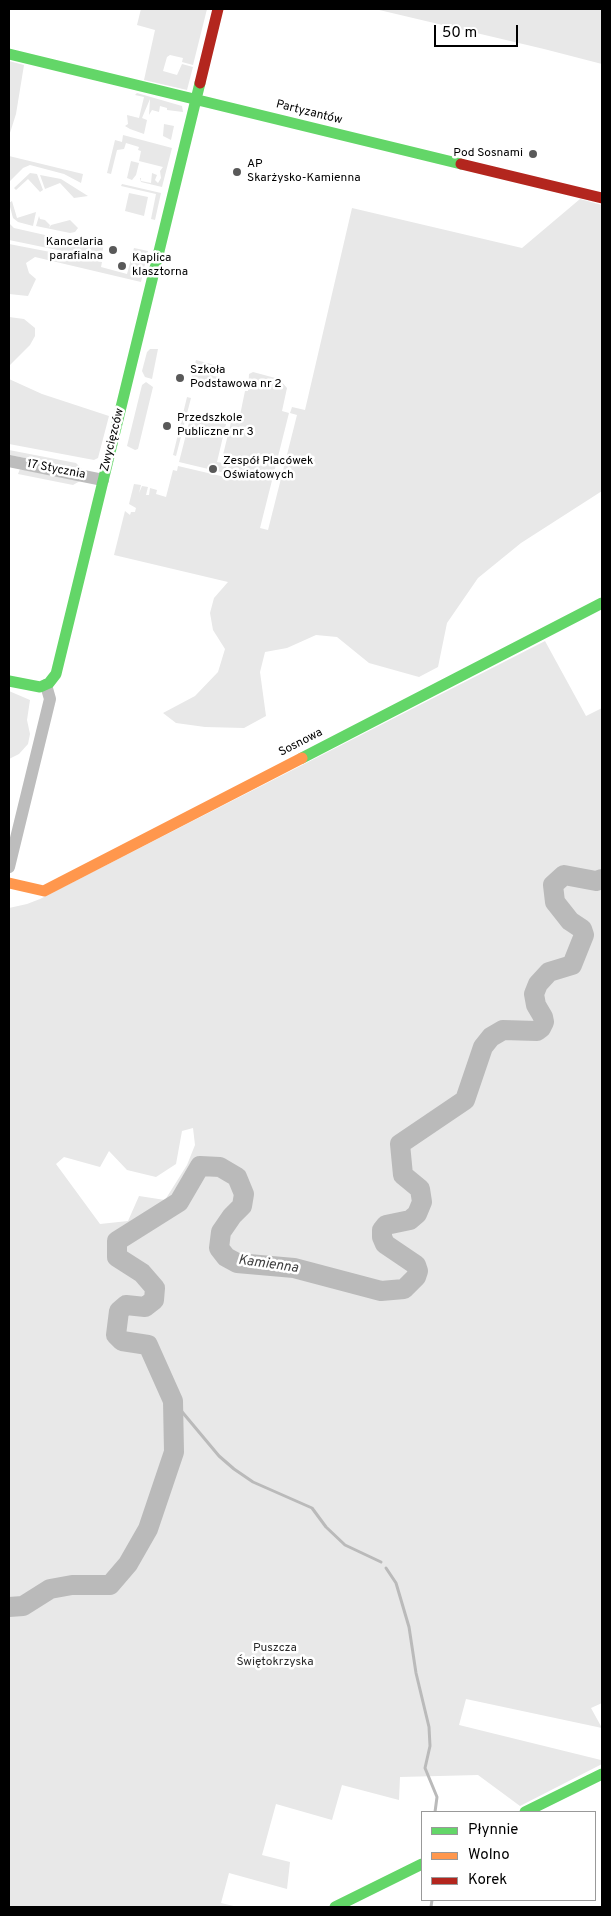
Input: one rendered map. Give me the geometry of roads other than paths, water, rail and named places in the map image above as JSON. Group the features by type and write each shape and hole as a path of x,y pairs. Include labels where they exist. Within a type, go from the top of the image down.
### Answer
{"street":[{"name":"Zwycięzców","path":"46,685 56,674 218,9"},
{"name":"Partyzantów","path":"9,54 602,198"},
{"name":"17 Stycznia","path":"9,461 103,480"},
{"name":"Sosnowa","path":"9,883 44,891 602,603"},
{"path":"9,681 34,687 46,685 50,699 9,868"},
{"path":"527,1811 602,1774"},
{"path":"335,1907 421,1864"}],"waterway":[{"name":"Kamienna","path":"9,1607 23,1606 50,1589 72,1585 110,1585 128,1564 148,1529 174,1452 173,1401 148,1345 122,1341 116,1335 119,1311 126,1305 145,1307 154,1300 155,1288 142,1273 117,1257 117,1241 179,1202 200,1166 220,1167 237,1177 244,1194 242,1206 221,1232 219,1248 226,1257 237,1263 294,1268 381,1291 404,1289 416,1277 418,1271 416,1265 385,1244 382,1237 382,1230 386,1225 410,1220 417,1214 422,1202 420,1189 403,1175 400,1144 465,1100 483,1047 491,1037 503,1030 537,1031 541,1028 544,1022 543,1017 536,1005 534,994 538,984 549,972 572,965 584,935 582,929 570,921 555,902 553,885 564,875 596,881 602,879"},
{"path":"173,1401 219,1456 234,1469 253,1482 312,1508 326,1527 345,1545 381,1562"},
{"path":"386,1568 396,1583 409,1627 416,1673 429,1727 430,1746 425,1768 437,1797 435,1811"},
{"path":"431,1907 432,1901"}],"place":[{"name":"Pod Sosnami","path":"533,154"},
{"name":"AP Skarżysko-Kamienna","path":"237,172"},
{"name":"Kancelaria parafialna","path":"113,250"},
{"name":"Kaplica klasztorna","path":"122,266"},
{"name":"Szkoła Podstawowa nr 2","path":"180,378"},
{"name":"Przedszkole Publiczne nr 3","path":"167,426"},
{"name":"Zespół Placówek Oświatowych","path":"213,469"}],"park label":[{"name":"Puszcza Świętokrzyska","path":"275,1656"}]}
